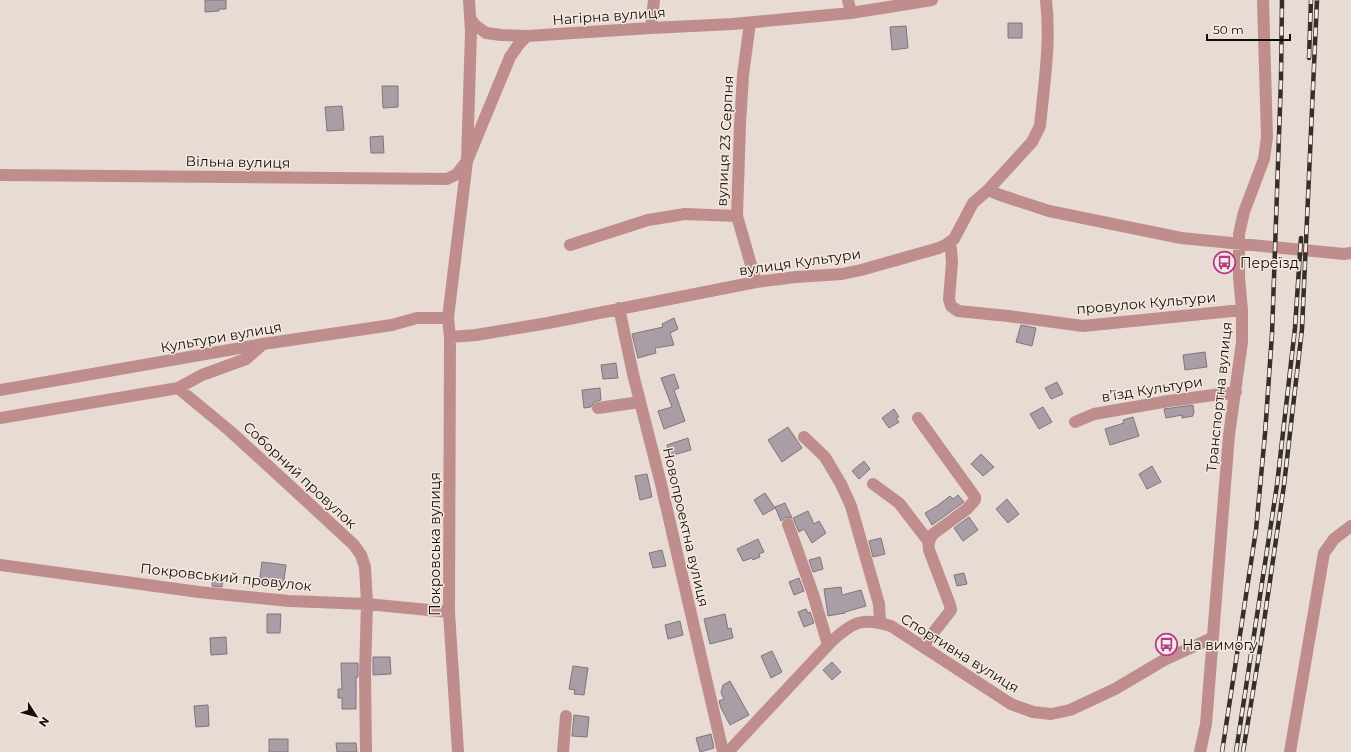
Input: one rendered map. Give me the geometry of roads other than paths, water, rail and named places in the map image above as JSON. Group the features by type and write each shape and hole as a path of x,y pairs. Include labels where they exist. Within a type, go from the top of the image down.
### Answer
{"street":[{"path":"450,337 448,318 468,161 469,0"},
{"path":"651,28 654,0"},
{"path":"848,0 852,13"},
{"name":"Нагірна вулиця","path":"470,18 475,25 486,33 527,36 750,22 852,13 932,0"},
{"path":"948,244 956,236 973,203 988,190 1032,142 1040,126 1049,21 1046,0"},
{"name":"Транспортна вулиця","path":"1200,752 1206,724 1229,435 1242,342 1242,310 1238,245 1240,224 1264,159 1267,137 1263,0"},
{"name":"вулиця 23 Серпня","path":"750,22 741,97 737,216 756,282"},
{"path":"468,161 510,56 527,36"},
{"name":"Вільна вулиця","path":"0,175 448,179 457,174 468,161"},
{"path":"988,190 1012,200 1049,211 1181,238 1238,245 1344,254 1351,253"},
{"path":"570,245 648,220 685,214 737,216"},
{"name":"вулиця Культури","path":"450,337 490,333 548,323 756,282 796,277 842,274 939,248 948,244"},
{"name":"провулок Культури","path":"948,244 951,249 952,262 949,299 951,306 958,311 1083,326 1242,310"},
{"name":"Новопроектна вулиця","path":"619,308 723,752"},
{"name":"Культури вулиця","path":"0,390 263,344 392,325 417,318 448,318"},
{"name":"Покровська вулиця","path":"450,337 449,612 458,752"},
{"path":"0,418 178,388 202,375 246,359 263,344"},
{"name":"Соборний провулок","path":"178,388 230,431 354,545 359,552 364,563 367,604 365,673 366,752"},
{"name":"в’їзд Культури","path":"1075,422 1094,414 1169,401 1236,392"},
{"path":"598,408 640,402"},
{"path":"918,418 976,500 933,534 929,542 929,550 951,610 923,646"},
{"path":"804,437 825,457 841,484 851,506 879,604 880,622"},
{"path":"873,484 899,503 929,542"},
{"path":"788,524 811,588 828,645"},
{"path":"1290,752 1324,554 1334,539 1351,526"},
{"name":"Покровський провулок","path":"0,565 207,592 289,601 367,604 449,612"},
{"name":"Спортивна вулиця","path":"728,752 828,645 845,630 858,623 870,621 880,622 891,626 1011,704 1033,712 1051,714 1070,710 1109,692 1164,660 1212,638"},
{"path":"563,752 566,716"}],"railway":[{"path":"1222,752 1256,530 1265,434 1272,334 1281,79 1282,0"},
{"path":"1309,58 1311,0"},
{"path":"1243,752 1284,485 1302,329 1317,0"},
{"path":"1236,752 1277,485 1295,328 1301,238"}],"place":[{"name":"Переїзд","path":"1225,263"},
{"name":"На вимогу","path":"1166,645"}]}
